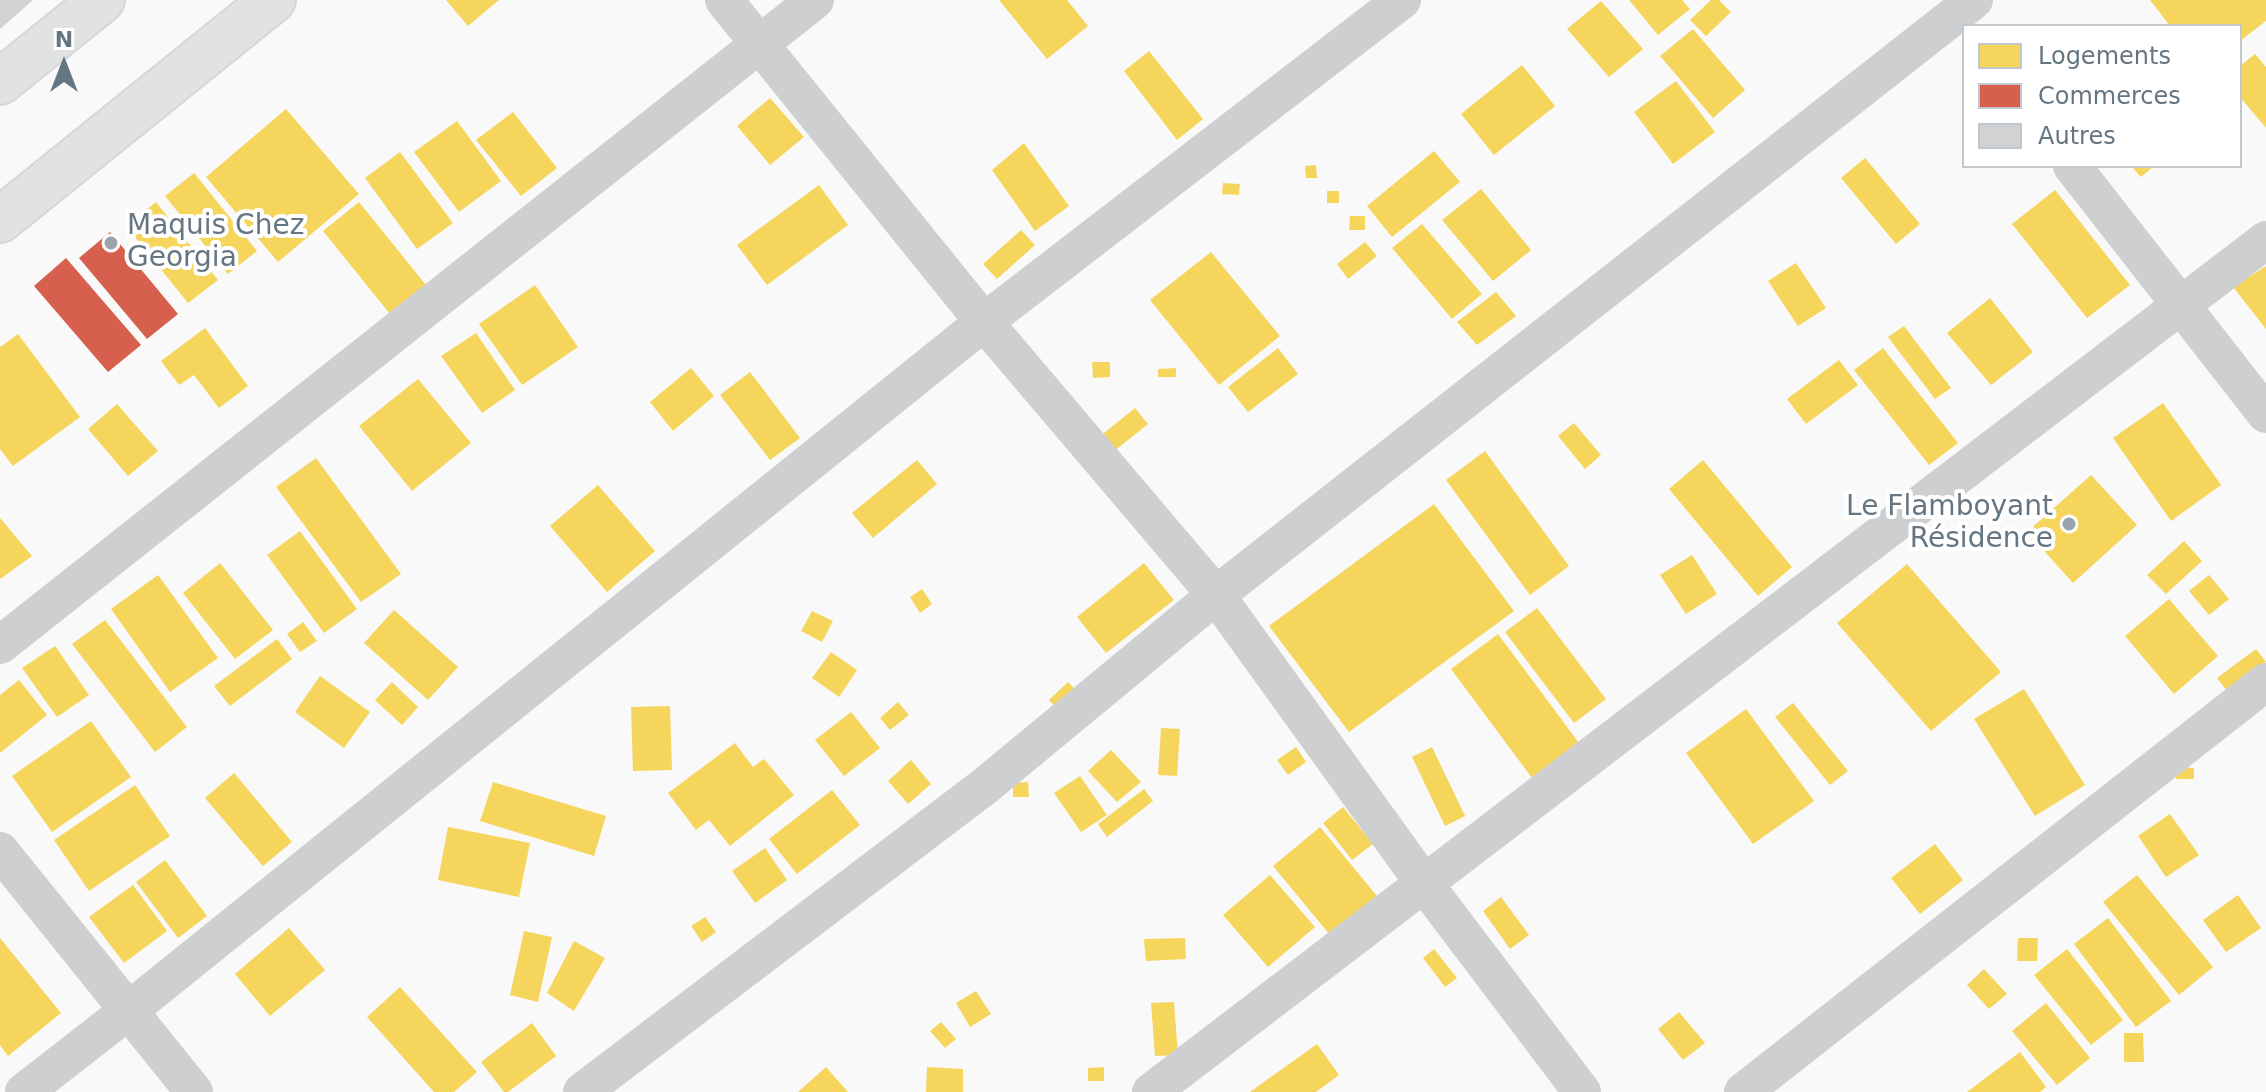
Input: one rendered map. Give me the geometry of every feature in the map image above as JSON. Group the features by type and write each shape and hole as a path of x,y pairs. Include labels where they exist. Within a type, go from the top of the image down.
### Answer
{"main road":[{"path":"0,82 102,0"},
{"path":"0,220 273,0"}],"street":[{"path":"724,0 761,42 984,322 1216,595 1423,882 1582,1092"},
{"path":"0,645 815,0"},
{"path":"24,1092 984,322 1402,0"},
{"path":"582,1092 985,786 1216,595 1959,11"},
{"path":"2074,168 2266,414"},
{"path":"1151,1092 2266,240"},
{"path":"1743,1092 2266,682"},
{"path":"0,851 194,1092"}],"building: Logements":[{"path":"446,0 499,0 468,26"},
{"path":"999,0 1067,0 1088,26 1047,59"},
{"path":"1629,0 1682,0 1690,9 1658,35"},
{"path":"1711,0 1719,0 1731,12 1706,36 1690,20"},
{"path":"2150,0 2266,0 2266,21 2242,39 2242,24 2168,24"},
{"path":"1601,1 1643,49 1609,77 1567,29"},
{"path":"1693,29 1745,90 1713,118 1660,56"},
{"path":"1149,51 1203,119 1177,140 1124,71"},
{"path":"2255,54 2266,67 2266,128 2242,99 2242,64"},
{"path":"1522,65 1555,106 1494,155 1461,114"},
{"path":"1676,81 1715,132 1673,164 1634,112"},
{"path":"770,98 804,137 770,165 737,126"},
{"path":"286,109 359,194 278,262 206,177"},
{"path":"513,112 557,168 521,196 476,140"},
{"path":"457,121 501,181 459,212 414,152"},
{"path":"1024,143 1069,206 1035,231 992,170"},
{"path":"1434,151 1460,182 1392,237 1367,206"},
{"path":"400,152 453,223 417,249 365,178"},
{"path":"1865,158 1920,224 1896,244 1841,178"},
{"path":"1316,165 1317,178 1306,178 1305,166"},
{"path":"2133,168 2152,168 2141,177"},
{"path":"194,173 257,251 228,274 165,196"},
{"path":"1223,183 1240,184 1239,195 1222,194"},
{"path":"819,185 848,225 767,285 737,245"},
{"path":"1481,189 1531,250 1493,281 1442,220"},
{"path":"2055,190 2130,285 2087,318 2012,224"},
{"path":"1327,191 1339,191 1339,203 1327,203"},
{"path":"156,202 218,280 188,303 126,226"},
{"path":"359,202 426,285 390,314 323,231"},
{"path":"1350,216 1365,216 1365,230 1349,230"},
{"path":"1422,224 1482,294 1452,319 1392,248"},
{"path":"1021,230 1035,245 997,279 983,264"},
{"path":"1365,242 1377,256 1348,279 1337,264"},
{"path":"1211,252 1280,336 1219,385 1150,300"},
{"path":"1796,263 1826,308 1798,326 1768,281"},
{"path":"2266,266 2266,329 2233,287"},
{"path":"535,285 578,347 522,385 479,324"},
{"path":"1496,292 1516,316 1477,345 1457,322"},
{"path":"1990,298 2033,352 1991,385 1947,333"},
{"path":"1904,326 1951,388 1935,399 1888,337"},
{"path":"205,328 248,386 219,408 194,375 179,385 161,361"},
{"path":"476,333 515,390 482,413 441,356"},
{"path":"18,334 80,417 13,466 0,449 0,347"},
{"path":"1278,348 1298,374 1248,412 1228,387"},
{"path":"1883,348 1958,443 1929,465 1854,370"},
{"path":"1839,360 1858,385 1806,424 1787,399"},
{"path":"1092,362 1110,362 1110,377 1093,378"},
{"path":"691,368 714,396 673,431 650,402"},
{"path":"1176,368 1176,377 1158,377 1158,369"},
{"path":"750,372 800,438 770,460 720,395"},
{"path":"418,379 471,443 412,491 359,426"},
{"path":"2163,403 2221,485 2171,521 2113,438"},
{"path":"117,404 158,451 128,476 88,429"},
{"path":"1135,408 1148,424 1113,452 1099,437"},
{"path":"1574,423 1601,455 1585,469 1558,436"},
{"path":"1485,451 1569,566 1530,595 1446,480"},
{"path":"316,458 401,574 361,602 276,487"},
{"path":"917,460 937,484 873,538 852,513"},
{"path":"1703,460 1792,567 1758,596 1669,489"},
{"path":"2091,475 2137,525 2073,583 2027,532"},
{"path":"598,485 655,551 607,592 550,526"},
{"path":"1434,504 1514,611 1349,732 1269,626"},
{"path":"0,518 32,556 0,579"},
{"path":"300,531 357,609 324,633 267,555"},
{"path":"2184,541 2202,561 2166,594 2147,575"},
{"path":"1692,555 1717,594 1686,614 1660,575"},
{"path":"220,563 273,630 235,659 183,593"},
{"path":"1144,563 1174,600 1106,653 1077,617"},
{"path":"1907,564 2001,672 1931,731 1837,623"},
{"path":"158,575 218,658 170,692 111,609"},
{"path":"2209,575 2229,599 2209,615 2189,591"},
{"path":"922,589 932,604 920,613 910,597"},
{"path":"2169,599 2218,656 2174,694 2125,636"},
{"path":"1537,608 1606,699 1574,723 1505,632"},
{"path":"394,610 458,667 428,700 364,643"},
{"path":"812,611 833,621 822,642 801,631"},
{"path":"105,620 187,727 155,752 72,644"},
{"path":"303,622 317,641 300,652 287,634"},
{"path":"1498,634 1579,743 1532,778 1451,669"},
{"path":"277,639 292,659 230,706 214,686"},
{"path":"55,646 89,695 57,717 22,668"},
{"path":"2256,649 2266,662 2227,691 2217,678"},
{"path":"831,652 857,670 839,697 812,678"},
{"path":"320,676 370,712 344,748 295,712"},
{"path":"19,680 47,715 0,753 0,695"},
{"path":"392,682 418,707 402,725 375,700"},
{"path":"1068,682 1078,692 1058,710 1049,700"},
{"path":"2024,689 2085,785 2035,816 1974,719"},
{"path":"898,702 909,715 890,730 880,718"},
{"path":"1793,703 1848,771 1830,785 1775,717"},
{"path":"670,706 672,770 633,771 631,707"},
{"path":"1746,709 1814,801 1753,844 1686,753"},
{"path":"851,712 880,748 844,776 815,740"},
{"path":"91,721 131,777 52,832 12,776"},
{"path":"1161,728 1180,729 1177,776 1158,775"},
{"path":"735,743 753,767 764,759 794,795 730,846 709,820 696,830 668,793"},
{"path":"1296,747 1306,762 1288,775 1277,760"},
{"path":"1432,747 1465,816 1445,826 1412,757"},
{"path":"1111,750 1141,782 1117,802 1088,771"},
{"path":"911,760 931,784 908,804 888,781"},
{"path":"2177,767 2194,768 2194,779 2176,779"},
{"path":"234,773 292,842 263,866 205,798"},
{"path":"1080,776 1107,815 1081,832 1054,793"},
{"path":"493,782 606,816 594,856 480,821"},
{"path":"1028,782 1029,797 1013,797 1013,783"},
{"path":"135,785 170,836 89,891 54,840"},
{"path":"1144,789 1153,801 1107,837 1098,824"},
{"path":"832,790 860,825 797,874 769,839"},
{"path":"1343,807 1373,844 1352,860 1323,823"},
{"path":"2170,814 2199,855 2166,877 2138,836"},
{"path":"448,827 530,843 519,897 438,880"},
{"path":"1320,827 1377,896 1330,935 1273,866"},
{"path":"1935,844 1963,880 1920,914 1891,878"},
{"path":"765,848 787,880 755,903 732,871"},
{"path":"165,860 207,916 178,938 136,882"},
{"path":"1270,875 1315,927 1268,967 1223,915"},
{"path":"2137,875 2213,967 2179,995 2103,902"},
{"path":"133,885 167,931 124,963 89,917"},
{"path":"2238,895 2261,928 2226,952 2203,920"},
{"path":"1501,897 1529,935 1510,949 1483,911"},
{"path":"705,917 716,932 702,942 691,926"},
{"path":"2108,918 2171,1001 2136,1027 2074,944"},
{"path":"289,928 325,970 270,1016 235,974"},
{"path":"524,931 552,937 538,1002 510,995"},
{"path":"0,938 61,1013 8,1056 0,1045"},
{"path":"1185,938 1186,959 1146,961 1144,939"},
{"path":"2018,938 2038,938 2037,961 2017,961"},
{"path":"574,941 605,958 574,1011 547,993"},
{"path":"1434,949 1457,978 1445,987 1423,958"},
{"path":"2067,949 2123,1020 2091,1045 2034,975"},
{"path":"1984,969 2007,994 1989,1009 1967,985"},
{"path":"400,987 477,1072 454,1092 434,1092 367,1017"},
{"path":"976,991 991,1014 970,1027 956,1003"},
{"path":"1174,1002 1178,1055 1155,1056 1151,1003"},
{"path":"2046,1003 2090,1058 2057,1085 2012,1031"},
{"path":"1679,1012 1705,1043 1683,1060 1658,1029"},
{"path":"941,1022 956,1039 945,1048 930,1031"},
{"path":"532,1023 556,1056 504,1092 481,1062"},
{"path":"2124,1033 2143,1033 2144,1062 2124,1062"},
{"path":"1317,1044 1339,1075 1316,1092 1250,1092"},
{"path":"2020,1052 2046,1087 2040,1092 1967,1092"},
{"path":"826,1067 848,1092 798,1092"},
{"path":"927,1067 963,1069 963,1092 926,1092"},
{"path":"1104,1067 1104,1081 1088,1081 1088,1068"}],"building: Commerces":[{"path":"110,232 178,314 147,339 79,258"},
{"path":"66,258 141,345 108,372 34,286"}],"building: Autres":[{"path":"0,0 33,0 0,29"}],"place":[{"name":"Maquis Chez Georgia","path":"111,243"},
{"name":"Le Flamboyant Résidence","path":"2069,524"}]}
